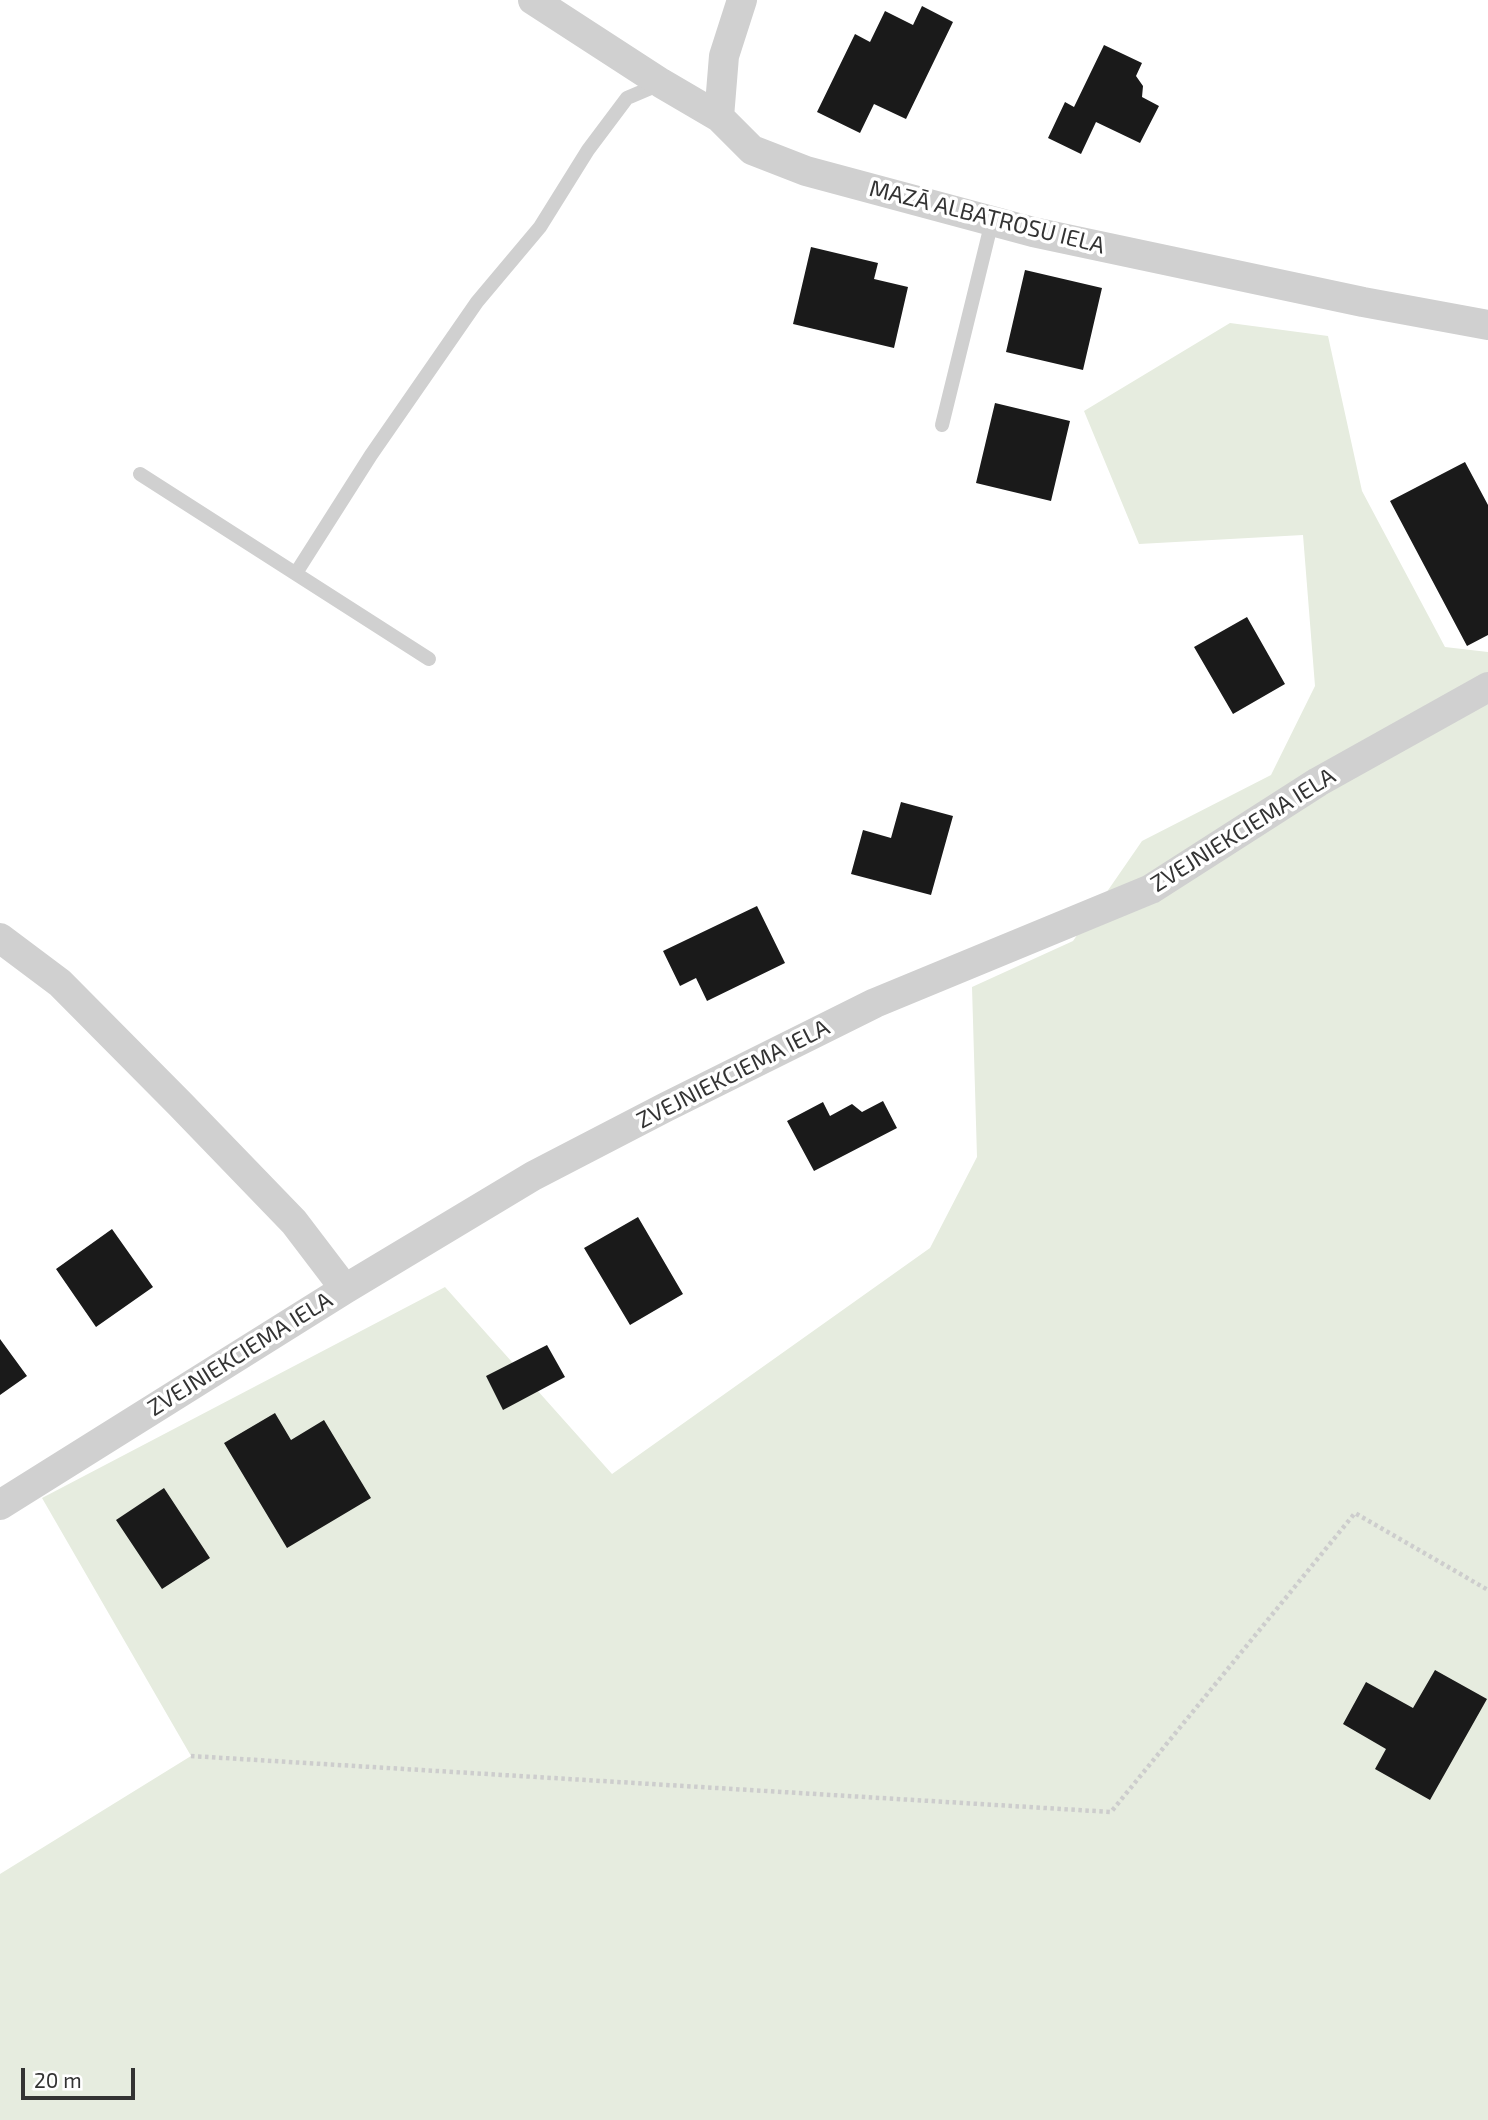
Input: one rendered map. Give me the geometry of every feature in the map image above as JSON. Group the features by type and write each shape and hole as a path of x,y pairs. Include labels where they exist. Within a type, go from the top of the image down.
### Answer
{"street":[{"name":"MAZĀ ALBATROSU IELA","path":"533,0 719,117 752,150 806,171 992,222 1363,302 1488,325"},
{"path":"719,117 724,56 742,0"},
{"name":"ZVEJNIEKCIEMA IELA","path":"0,1505 345,1289 534,1176 863,1009 1151,889 1318,782 1488,687"},
{"path":"0,938 60,983 180,1104 294,1222 345,1289"}],"lane":[{"path":"296,573 386,433 477,302 540,227 588,149 627,98 662,83"},
{"path":"942,425 992,222"},
{"path":"140,474 429,659"}],"path":[{"path":"191,1756 1111,1812 1355,1513 1488,1590"}],"shaded area":[{"path":"1230,323 1328,336 1362,491 1445,647 1488,652 1488,2120 0,2120 0,1874 191,1756 42,1498 445,1287 612,1474 930,1248 977,1157 972,987 1073,941 1142,841 1271,775 1315,686 1303,535 1139,544 1084,411"}],"building":[{"path":"922,6 953,22 906,119 874,104 860,133 817,112 855,34 870,42 885,11 913,25"},
{"path":"1104,45 1142,63 1136,76 1143,86 1142,97 1159,106 1140,143 1096,122 1081,154 1048,138 1065,102 1074,107"},
{"path":"811,247 878,263 874,279 908,287 894,348 793,324"},
{"path":"1025,270 1102,288 1083,370 1006,352"},
{"path":"995,403 1070,421 1051,501 976,483"},
{"path":"1465,462 1488,505 1488,635 1467,646 1390,501"},
{"path":"1247,617 1285,684 1233,714 1194,647"},
{"path":"901,802 953,816 931,895 851,874 863,830 891,838"},
{"path":"757,906 785,963 707,1001 696,978 680,986 663,951"},
{"path":"883,1101 897,1128 814,1171 787,1121 823,1102 830,1116 852,1104 862,1112"},
{"path":"638,1217 683,1294 630,1325 584,1248"},
{"path":"112,1229 153,1287 96,1327 56,1269"},
{"path":"0,1339 27,1376 0,1395"},
{"path":"547,1345 565,1377 503,1410 486,1376"},
{"path":"275,1413 291,1440 324,1420 371,1498 287,1548 224,1443"},
{"path":"164,1488 210,1558 162,1589 116,1520"},
{"path":"1435,1670 1487,1699 1430,1800 1375,1769 1386,1749 1343,1724 1366,1682 1413,1708"}]}
